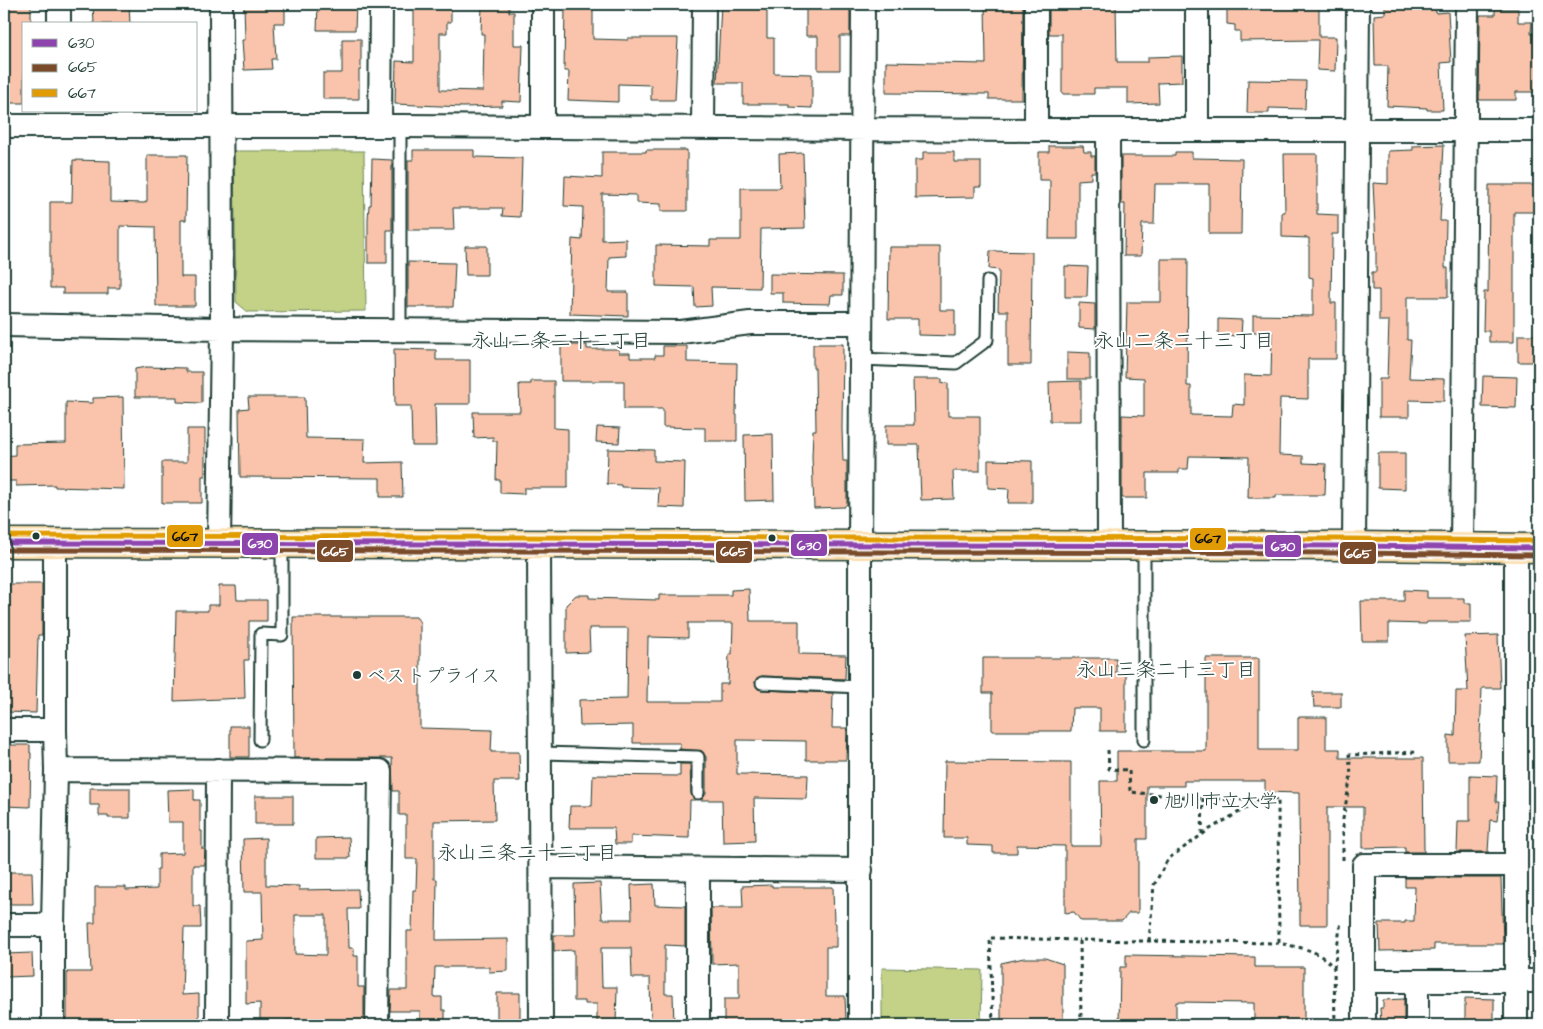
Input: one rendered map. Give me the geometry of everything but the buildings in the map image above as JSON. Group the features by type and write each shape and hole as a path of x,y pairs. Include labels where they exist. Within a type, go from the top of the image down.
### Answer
{"highway":[{"path":"4,543 1528,548"}],"street":[{"path":"59,4 59,22"},
{"path":"219,543 222,329 221,4"},
{"path":"381,4 390,126"},
{"path":"543,4 543,127"},
{"path":"703,128 704,4"},
{"path":"860,1025 863,4"},
{"path":"1036,4 1036,130"},
{"path":"1197,4 1197,130"},
{"path":"1354,546 1358,4"},
{"path":"1462,547 1467,4"},
{"path":"4,126 58,119 221,127 1539,130"},
{"path":"1108,130 1109,546"},
{"path":"4,325 222,329 681,332 750,324 861,323"},
{"path":"53,1025 56,770 55,543"},
{"path":"539,544 541,1025"},
{"path":"1516,1025 1516,865 1528,548"},
{"path":"4,730 55,730"},
{"path":"56,770 380,771 377,1025"},
{"path":"217,1025 218,770"},
{"path":"1364,1025 1364,865 1516,865"},
{"path":"541,867 861,870"},
{"path":"698,869 698,1025"},
{"path":"4,925 53,925"},
{"path":"1364,981 1539,981"},
{"path":"1417,981 1417,1025"}],"lane":[{"path":"390,126 400,330"},
{"path":"861,359 956,363 987,340 988,282"},
{"path":"260,740 261,634 282,635 282,544"},
{"path":"1144,546 1144,740"},
{"path":"762,683 861,687"},
{"path":"541,753 698,757 698,794"}],"path":[{"path":"1108,750 1109,769 1129,770 1130,792 1203,799 1278,799 1279,943"},
{"path":"1343,869 1343,819 1350,775 1349,755 1418,752"},
{"path":"1202,835 1203,799"},
{"path":"1149,941 1154,885 1168,859 1202,835 1260,800"},
{"path":"1335,1025 1334,968 1342,919"},
{"path":"993,1025 990,938 1279,943 1309,950 1323,956 1334,968"},
{"path":"1080,940 1081,1025"}],"green space":[{"path":"234,151 364,151 366,311 248,312 236,302"},
{"path":"882,968 982,970 981,1025 882,1025"}],"transit line":[{"name":"667","path":"4,536 1539,541"},
{"name":"630","path":"4,543 1539,548"},
{"name":"665","path":"4,550 1539,555"}],"place":[{"name":"ベストプライス","path":"357,675"},
{"name":"旭川市立大学","path":"1154,800"}],"district":[{"name":"永山二条二十二丁目","path":"561,340"},
{"name":"永山二条二十三丁目","path":"1184,340"},
{"name":"永山三条二十三丁目","path":"1166,669"},
{"name":"永山三条二十二丁目","path":"527,852"}]}
